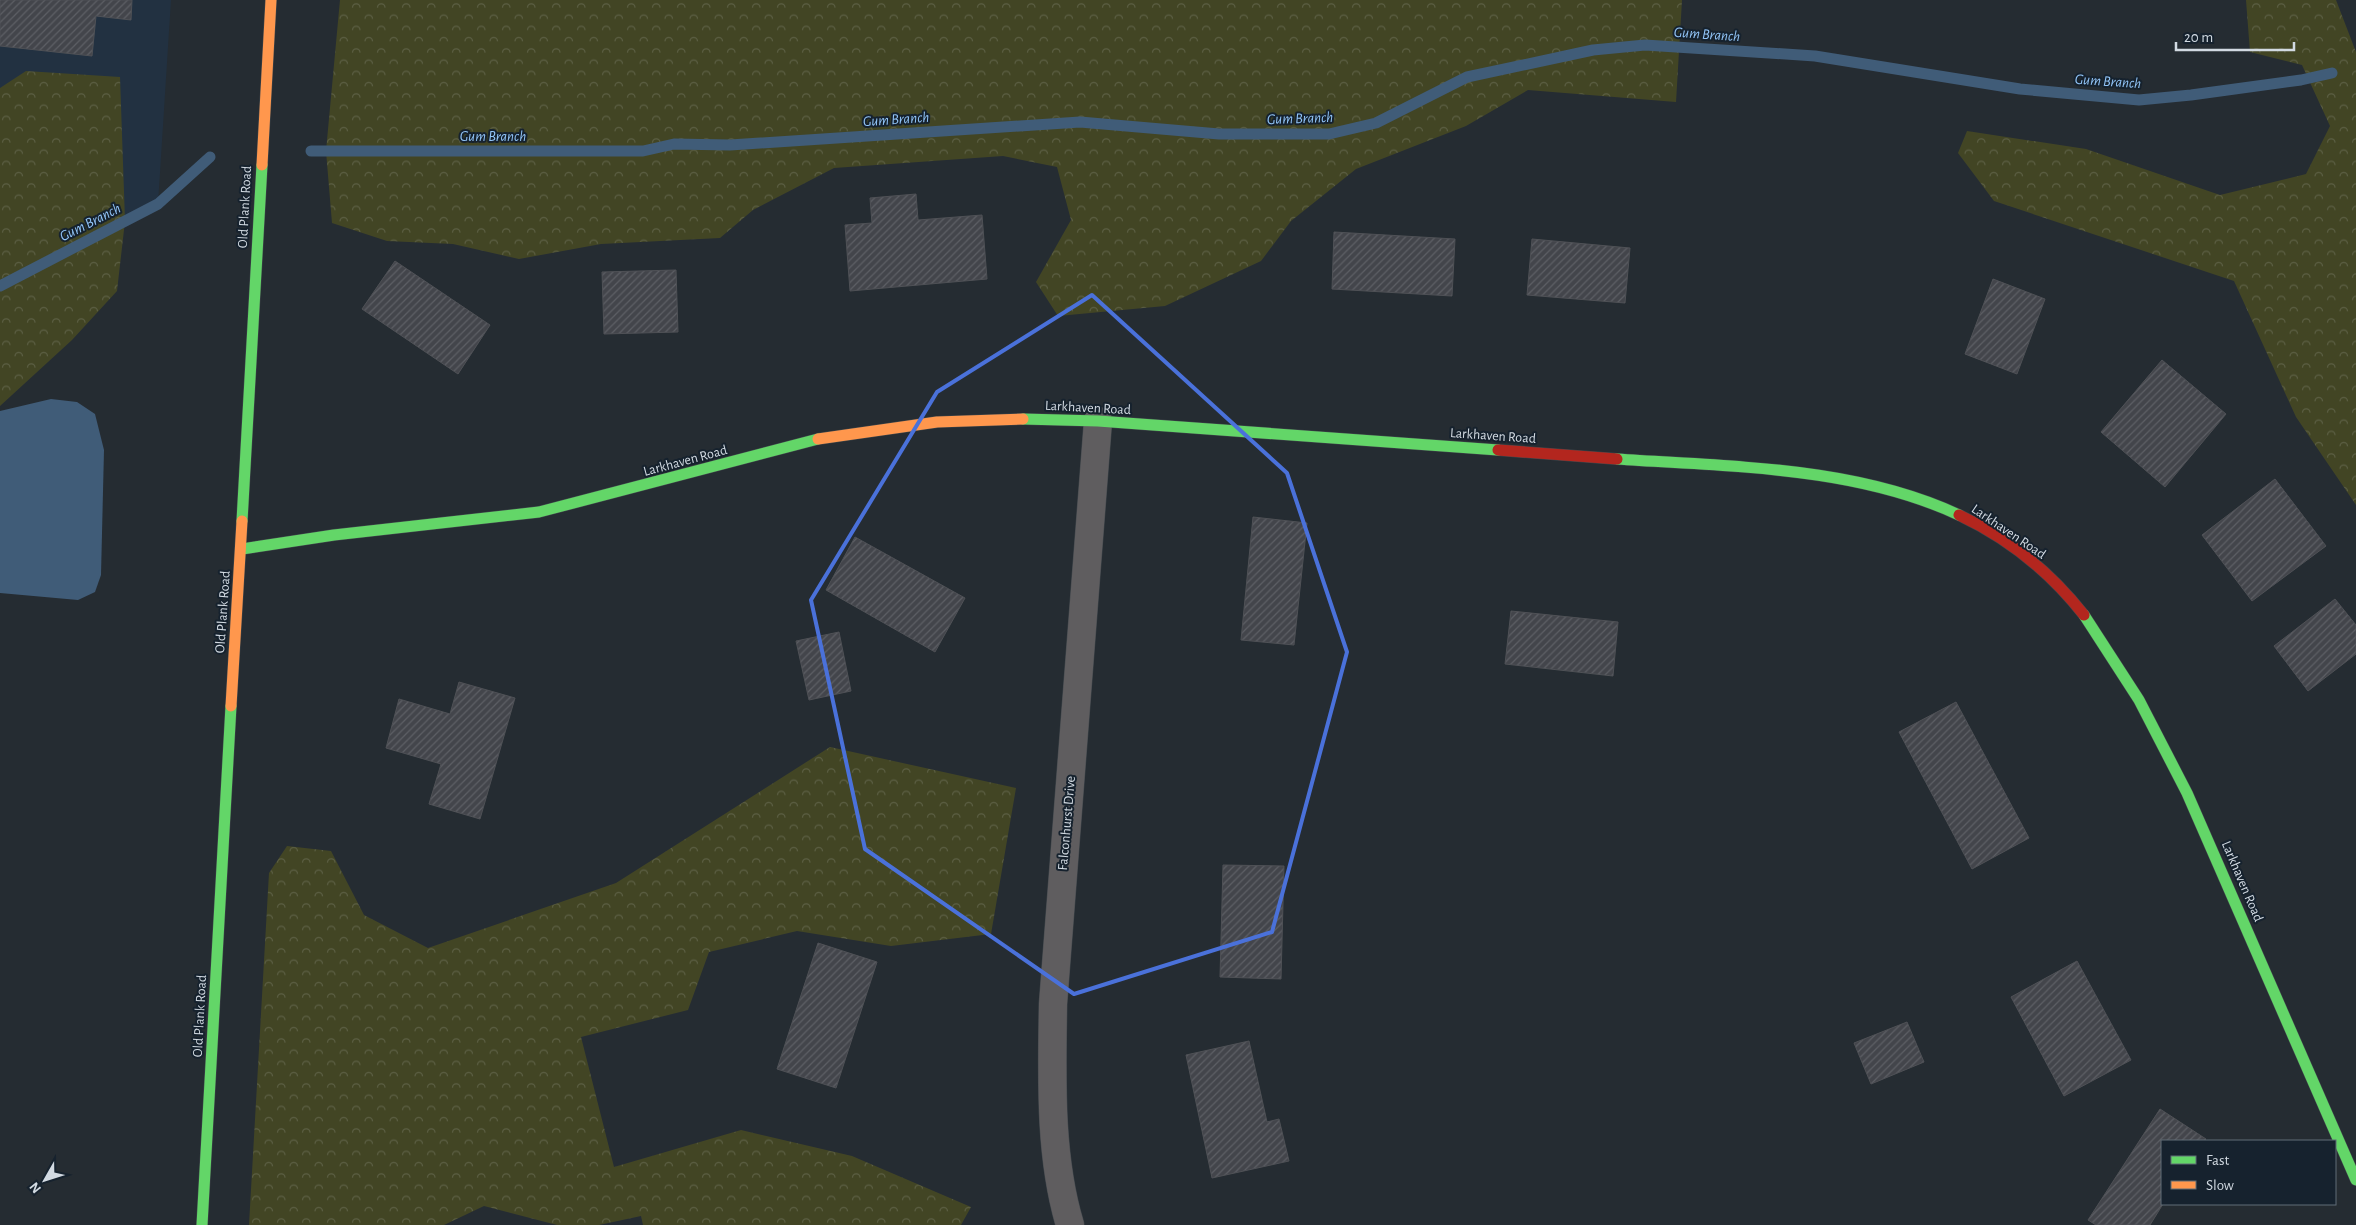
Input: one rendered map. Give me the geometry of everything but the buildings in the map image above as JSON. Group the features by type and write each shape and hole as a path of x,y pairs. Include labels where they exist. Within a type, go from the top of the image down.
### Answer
{"street":[{"name":"Old Plank Road","path":"202,1225 228,755 242,549 271,0"},
{"name":"Larkhaven Road","path":"242,549 334,535 539,512 662,482 820,438 937,422 1021,419 1098,421 1792,473 1835,479 1916,497 1961,516 2002,540 2046,574 2098,632 2142,702 2197,811 2356,1180"},
{"name":"Falconhurst Drive","path":"1070,1225 1057,1157 1052,1082 1053,1004 1098,421"}],"highlighted area":[{"path":"1092,295 1287,473 1347,652 1272,932 1074,994 865,849 811,600 937,392"}],"shaded area":[{"path":"0,0 171,0 158,204 0,286"},
{"path":"51,399 77,402 95,414 104,450 101,575 95,592 78,600 0,593 0,411"}],"green space":[{"path":"340,0 1682,0 1676,102 1528,90 1466,126 1356,169 1291,221 1261,261 1165,306 1058,316 1036,282 1071,220 1057,167 1003,156 834,168 753,210 720,238 601,244 519,259 453,244 387,241 332,223 326,151"},
{"path":"2246,0 2336,0 2356,52 2356,505 2296,417 2234,281 1994,201 1958,153 1967,131 2086,149 2220,195 2306,174 2330,126 2302,65 2250,52"},
{"path":"26,71 120,77 125,221 117,291 72,340 0,406 0,88"},
{"path":"830,747 1016,788 991,934 891,946 797,931 709,952 688,1010 581,1037 614,1167 741,1130 852,1156 971,1207 961,1225 643,1225 641,1216 599,1225 557,1225 484,1206 444,1225 249,1225 269,873 287,846 331,851 364,915 428,948 616,883"}],"waterway":[{"name":"Gum Branch","path":"311,151 643,151 674,144 730,145 1080,122 1219,134 1329,134 1376,123 1467,77 1593,50 1645,45 1815,56 2020,89 2139,100 2301,80 2332,73"},
{"name":"Gum Branch","path":"0,286 158,204 210,157"}],"traffic: fast":[{"path":"242,521 262,165"},
{"path":"1023,419 1098,421 1498,450"},
{"path":"242,549 334,535 539,512 818,439"},
{"path":"1617,459 1748,467 1835,478 1919,499 1959,515"},
{"path":"2084,615 2139,700 2187,793 2356,1180"},
{"path":"202,1225 231,706"}],"traffic: slow":[{"path":"262,165 271,0"},
{"path":"818,439 937,422 1023,419"},
{"path":"231,706 242,521"}],"traffic: jam":[{"path":"1498,450 1617,459"},
{"path":"1959,515 1995,534 2028,558 2057,585 2084,615"}]}
